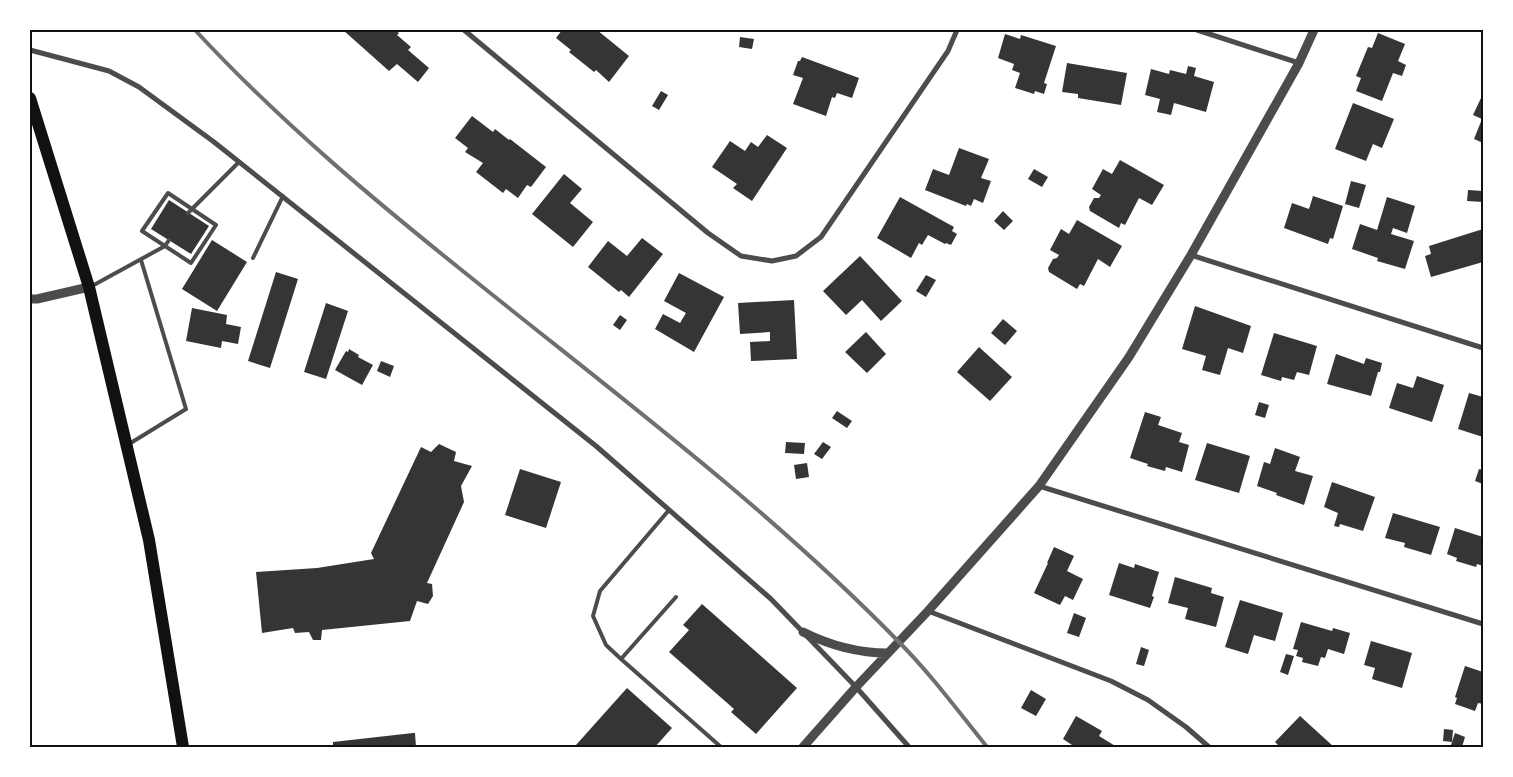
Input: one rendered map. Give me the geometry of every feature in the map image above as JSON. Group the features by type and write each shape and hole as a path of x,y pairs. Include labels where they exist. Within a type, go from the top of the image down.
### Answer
{"main road":[{"path":"30,98 89,287 127,446 149,540 183,747"}],"street":[{"path":"464,30 708,233 741,256 772,261 796,256 821,237 948,52 957,30"},
{"path":"1196,30 1299,63"},
{"path":"803,747 856,687 928,611 1039,486 1129,357 1191,256 1299,63 1314,30"},
{"path":"30,50 109,71 139,87 283,196 596,446 771,599 856,687 908,747"},
{"path":"1191,256 1483,348"},
{"path":"30,299 89,287"},
{"path":"1039,486 1483,624"},
{"path":"928,611 1111,681 1148,700 1186,727 1209,747"},
{"path":"803,632 840,648 860,652 888,653"}],"lane":[{"path":"190,210 239,162"},
{"path":"168,193 190,210 216,225 191,263 165,246 142,231 168,193"},
{"path":"253,258 283,196"},
{"path":"89,287 165,246 169,240"},
{"path":"127,446 186,409 141,260"},
{"path":"669,510 600,592 593,616 606,644 715,745 721,747"},
{"path":"621,659 676,596"}],"building":[{"path":"343,30 395,30 399,33 397,35 411,47 408,50 429,68 418,82 397,64 389,71"},
{"path":"562,30 597,30 629,56 609,82 596,70 594,72 569,52 571,50 556,38"},
{"path":"1378,33 1405,44 1398,61 1406,65 1402,76 1393,73 1382,101 1356,91 1361,78 1356,76 1368,47 1372,48"},
{"path":"1005,34 1020,39 1021,35 1056,46 1044,83 1047,84 1044,94 1035,91 1034,94 1015,88 1020,73 1012,70 1014,64 998,58"},
{"path":"740,37 754,39 752,49 739,47"},
{"path":"802,57 859,78 852,98 837,93 835,98 832,97 826,116 793,104 803,78 793,75 798,61"},
{"path":"1067,63 1127,73 1121,105 1078,98 1078,94 1062,92"},
{"path":"1188,66 1196,68 1194,76 1214,82 1206,112 1174,103 1171,115 1157,112 1160,99 1145,95 1151,69 1169,74 1170,70 1186,74"},
{"path":"661,91 668,95 659,110 652,106"},
{"path":"1481,98 1483,99 1483,143 1474,139 1482,119 1473,115"},
{"path":"1353,103 1394,119 1382,148 1373,144 1366,161 1335,149"},
{"path":"472,116 493,132 495,129 510,139 546,167 531,187 527,185 518,198 506,189 503,193 476,172 483,163 465,152 468,148 455,138"},
{"path":"767,135 787,148 752,201 733,188 737,184 712,167 730,141 745,151 751,142 758,147"},
{"path":"959,148 989,159 981,178 991,181 983,203 974,199 971,206 967,204 966,206 925,190 933,169 949,175"},
{"path":"1120,160 1164,185 1152,205 1139,198 1125,225 1121,223 1119,228 1090,211 1089,207 1094,198 1099,198 1101,195 1092,189 1103,169 1112,174"},
{"path":"1034,169 1048,177 1042,187 1028,179"},
{"path":"564,174 582,189 570,203 593,222 573,247 532,214"},
{"path":"1351,181 1366,185 1359,208 1345,204"},
{"path":"1468,190 1483,191 1483,202 1467,201"},
{"path":"1313,196 1343,206 1333,239 1330,238 1328,244 1284,228 1292,203 1309,209"},
{"path":"900,197 954,227 952,231 957,234 951,245 928,235 922,245 919,243 911,258 877,238"},
{"path":"1387,197 1415,206 1407,233 1393,228 1391,234 1414,241 1405,269 1377,261 1378,258 1352,249 1360,224 1377,230"},
{"path":"169,200 209,226 191,254 151,229"},
{"path":"1003,211 1013,221 1004,230 994,221"},
{"path":"1077,220 1122,246 1110,267 1098,259 1084,286 1080,284 1077,289 1049,272 1048,268 1053,259 1059,255 1050,250 1061,229 1069,234"},
{"path":"1483,229 1483,262 1431,277 1425,256 1431,254 1429,246"},
{"path":"642,238 663,254 629,297 621,290 619,292 588,267 608,241 627,256"},
{"path":"212,240 247,262 217,311 182,289"},
{"path":"860,256 902,301 881,321 862,300 846,315 823,291"},
{"path":"276,272 298,279 270,368 248,361"},
{"path":"679,273 724,297 694,352 655,329 663,314 680,323 686,313 664,301"},
{"path":"926,275 936,280 926,297 916,291"},
{"path":"794,300 797,359 751,361 750,342 770,341 770,332 740,334 738,303"},
{"path":"326,303 348,311 326,379 304,372"},
{"path":"1195,306 1251,326 1243,353 1228,348 1220,375 1202,370 1206,356 1182,349"},
{"path":"192,308 227,315 226,324 241,327 238,344 222,341 221,348 186,341"},
{"path":"620,315 627,320 620,330 613,325"},
{"path":"1003,319 1017,331 1005,345 991,333"},
{"path":"866,332 886,354 867,373 845,352"},
{"path":"1274,333 1317,346 1309,375 1297,372 1294,380 1282,377 1281,381 1261,375"},
{"path":"979,347 1012,377 990,401 957,372"},
{"path":"349,349 359,355 358,357 373,365 362,385 335,370"},
{"path":"1336,354 1364,364 1366,358 1382,363 1371,396 1327,384"},
{"path":"381,361 394,366 390,377 377,371"},
{"path":"1417,376 1444,385 1432,422 1389,408 1397,383 1413,388"},
{"path":"1469,393 1483,397 1483,437 1458,429"},
{"path":"1259,402 1269,405 1265,418 1255,415"},
{"path":"837,411 852,421 847,428 832,418"},
{"path":"1145,412 1161,417 1158,425 1182,433 1179,442 1189,445 1182,472 1166,467 1165,471 1147,466 1148,464 1130,458"},
{"path":"786,442 805,443 804,454 785,453"},
{"path":"823,442 831,447 822,459 814,454"},
{"path":"1207,443 1250,456 1239,493 1195,480"},
{"path":"439,444 456,452 454,461 472,466 461,486 464,502 427,583 432,584 433,596 428,604 417,601 410,621 322,630 321,640 313,640 309,632 295,633 293,628 262,633 256,572 317,568 374,559 371,553 421,447 431,452"},
{"path":"1275,448 1300,457 1295,471 1313,476 1304,505 1257,486 1264,462 1270,464"},
{"path":"807,463 809,477 796,479 794,465"},
{"path":"520,469 561,482 546,528 505,515"},
{"path":"1479,469 1483,470 1483,484 1475,481"},
{"path":"1332,482 1375,497 1363,531 1340,524 1339,527 1334,526 1338,513 1324,507"},
{"path":"1393,513 1440,527 1431,555 1404,547 1405,543 1385,538"},
{"path":"1455,528 1483,537 1483,566 1477,564 1476,567 1456,561 1457,558 1447,554"},
{"path":"1054,547 1074,556 1067,571 1083,579 1073,600 1065,596 1060,605 1034,593"},
{"path":"1119,563 1134,568 1135,564 1159,572 1150,608 1109,595"},
{"path":"1175,577 1212,588 1211,593 1224,597 1216,627 1185,619 1188,608 1168,603"},
{"path":"1240,600 1283,613 1275,641 1254,635 1248,654 1225,647"},
{"path":"702,604 797,688 756,734 731,712 734,709 669,652 689,630 683,625"},
{"path":"1074,613 1086,618 1079,637 1067,633"},
{"path":"1301,622 1332,631 1333,628 1350,633 1344,654 1328,649 1325,658 1321,657 1318,666 1302,662 1303,658 1296,656 1298,650 1293,649"},
{"path":"1371,641 1412,653 1402,688 1372,679 1375,668 1364,665"},
{"path":"1141,647 1149,650 1144,666 1136,664"},
{"path":"1286,654 1294,656 1288,675 1280,672"},
{"path":"1465,666 1483,672 1483,704 1478,703 1475,711 1455,704 1457,698 1455,697"},
{"path":"627,688 672,728 655,747 579,747 576,745"},
{"path":"1031,690 1046,699 1036,716 1021,708"},
{"path":"1076,716 1102,731 1099,736 1117,747 1075,747 1063,739"},
{"path":"1300,716 1334,747 1280,747 1275,742"},
{"path":"1444,729 1453,730 1452,742 1443,741"},
{"path":"415,733 416,747 333,747 333,742"},
{"path":"1455,733 1465,737 1462,747 1451,745"}],"railway":[{"path":"195,30 228,65 332,163 442,254 694,456 798,545 909,653 944,692 987,747"}]}
